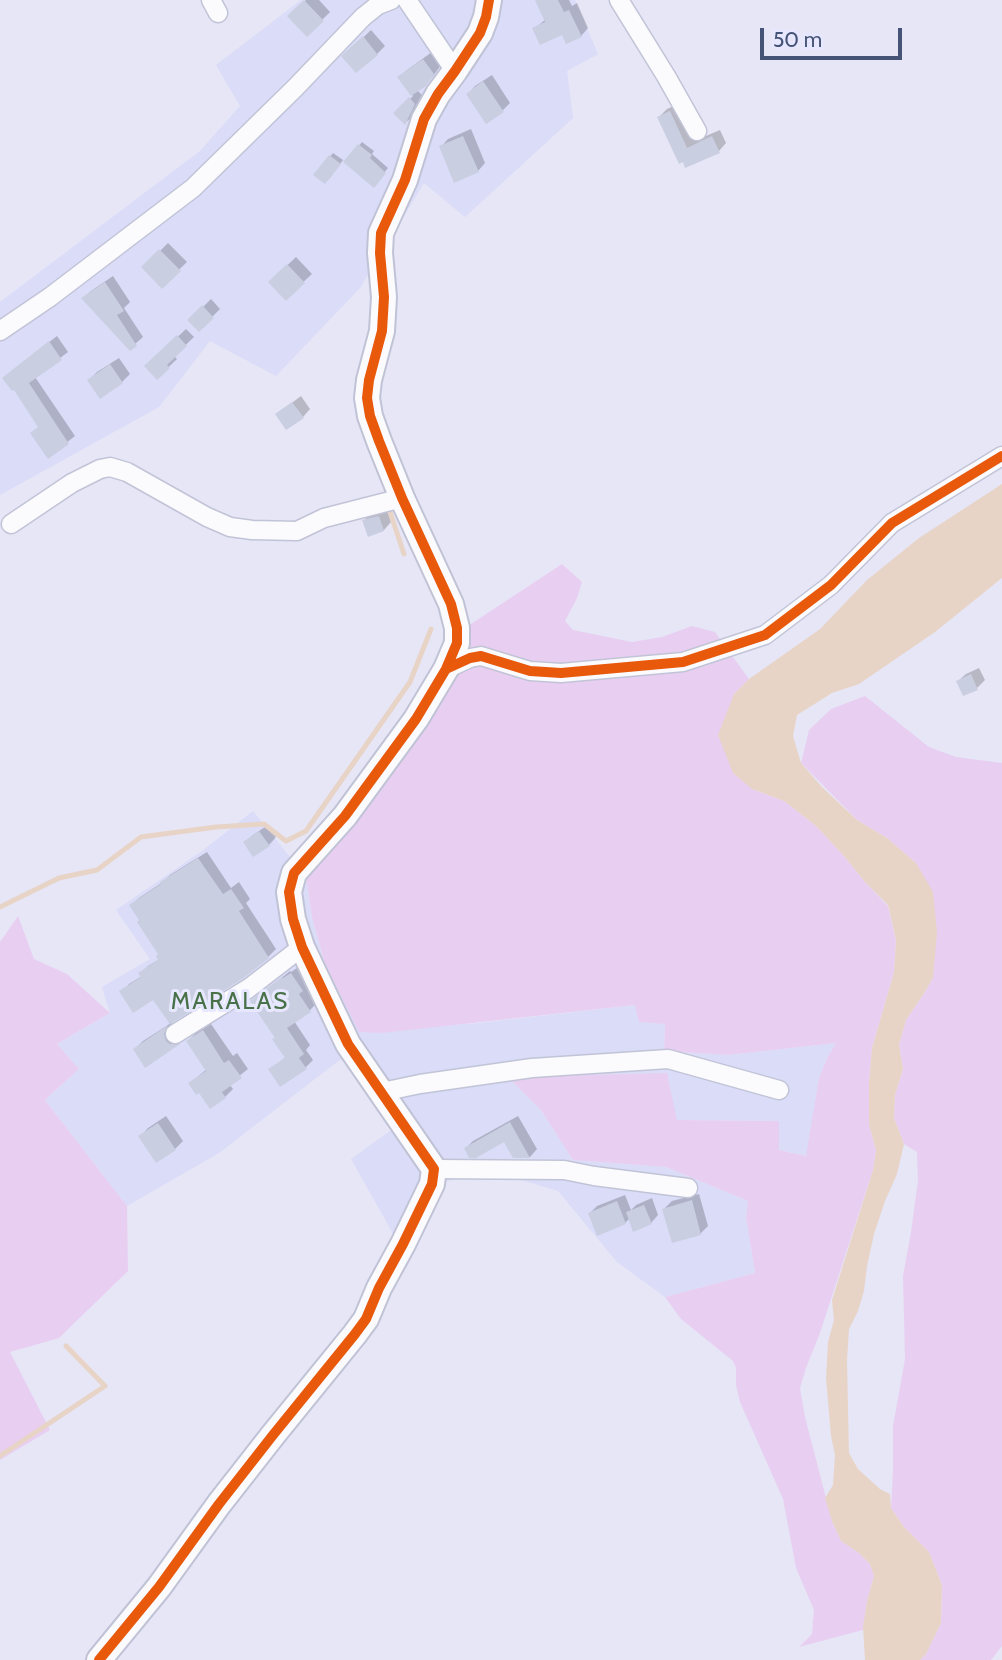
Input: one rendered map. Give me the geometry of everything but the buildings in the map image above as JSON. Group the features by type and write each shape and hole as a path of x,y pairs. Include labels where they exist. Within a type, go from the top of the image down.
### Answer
{"street":[{"path":"0,331 50,297 193,188 363,17 378,5 391,0"},
{"path":"407,0 455,71"},
{"path":"99,1660 159,1587 272,1435 366,1319 432,1184 434,1169 348,1044 302,947 293,919 289,892 294,873 345,816 416,719 446,669 457,643 457,628 451,604 402,498 374,428 367,398 382,331 382,233 405,180 424,119 480,33 489,0"},
{"path":"619,0 697,131"},
{"path":"446,669 481,656 530,671 561,673 683,662 765,635 831,585 892,523 1002,456"},
{"path":"10,524 72,483 110,467 127,472 207,517 230,527 252,530 297,531 324,518 402,498"},
{"path":"175,1034 249,988 302,947"},
{"path":"382,1092 532,1068 668,1059 779,1090"},
{"path":"434,1169 564,1170 688,1188"}],"shaded area":[{"path":"301,0 575,0 598,54 567,71 573,118 465,217 424,183 360,288 276,376 210,341 159,407 0,495 0,302 200,151 240,106 216,65"},
{"path":"1002,484 1002,578 935,632 859,684 832,693 797,715 793,736 801,763 822,787 857,820 887,838 916,863 933,892 937,933 933,978 906,1020 899,1045 903,1069 895,1095 894,1118 904,1144 897,1174 874,1234 864,1291 849,1329 847,1361 849,1453 858,1469 880,1489 890,1494 891,1508 904,1527 929,1552 942,1585 941,1623 926,1654 920,1660 865,1660 863,1627 874,1576 870,1564 841,1541 825,1498 833,1485 835,1455 826,1378 828,1342 834,1320 832,1300 873,1170 876,1150 869,1125 872,1048 894,972 896,940 888,905 816,826 784,801 752,789 733,773 718,735 734,694 749,679 820,629 867,580 919,538"},
{"path":"562,564 582,582 565,621 573,630 632,642 662,637 692,626 715,632 749,679 734,694 752,789 784,801 816,826 888,906 896,941 894,972 872,1048 869,1125 876,1150 873,1170 800,1388 832,1521 841,1541 870,1564 874,1576 863,1630 799,1647 812,1634 814,1610 796,1568 783,1499 740,1402 736,1368 733,1361 681,1319 665,1297 755,1273 746,1217 748,1201 666,1167 573,1160 541,1110 508,1077 667,1073 677,1120 779,1121 779,1150 806,1156 819,1078 836,1043 728,1055 664,1051 665,1024 639,1022 635,1005 382,1033 359,1032 325,964 312,917 306,877 333,842 381,790 457,674 468,626"},
{"path":"865,696 929,747 956,757 1002,763 1002,1646 991,1660 920,1660 926,1654 941,1623 942,1585 929,1552 904,1527 891,1508 893,1426 905,1359 903,1276 918,1180 917,1152 904,1144 894,1118 895,1095 903,1069 899,1045 906,1020 933,978 916,863 887,838 857,820 801,763 809,730 831,709"},
{"path":"253,811 306,877 312,917 325,964 449,1025 635,1005 665,1024 664,1051 728,1055 836,1043 819,1078 807,1156 779,1150 779,1121 677,1120 509,1078 541,1110 573,1160 666,1167 748,1201 746,1217 755,1273 665,1297 617,1262 558,1191 518,1179 467,1178 446,1181 435,1194 405,1255 351,1159 391,1130 347,1056 219,1153 127,1206 45,1100 79,1069 57,1044 110,1013 102,987 150,959 116,910 202,851"},
{"path":"18,916 34,959 67,974 110,1013 57,1044 79,1069 45,1100 127,1206 128,1271 59,1338 10,1352 50,1430 0,1460 0,942"}],"waterway":[{"path":"389,509 404,554"},
{"path":"0,907 59,878 97,870 141,837 264,824 286,841 306,831 410,682 431,629"},
{"path":"0,1456 105,1386 66,1346"}],"cycle path":[{"path":"99,1660 159,1587 219,1504 366,1319 432,1184 434,1169 348,1044 302,947 293,919 289,892 294,873 345,816 416,719 446,669 457,643 457,628 451,604 402,498 370,416 367,398 382,331 384,297 381,233 405,180 424,119 480,33 489,0"},
{"path":"446,669 481,656 530,671 561,673 683,662 765,635 831,585 892,523 1002,456"}],"district":[{"name":"MARALAS","path":"230,1002"}]}
